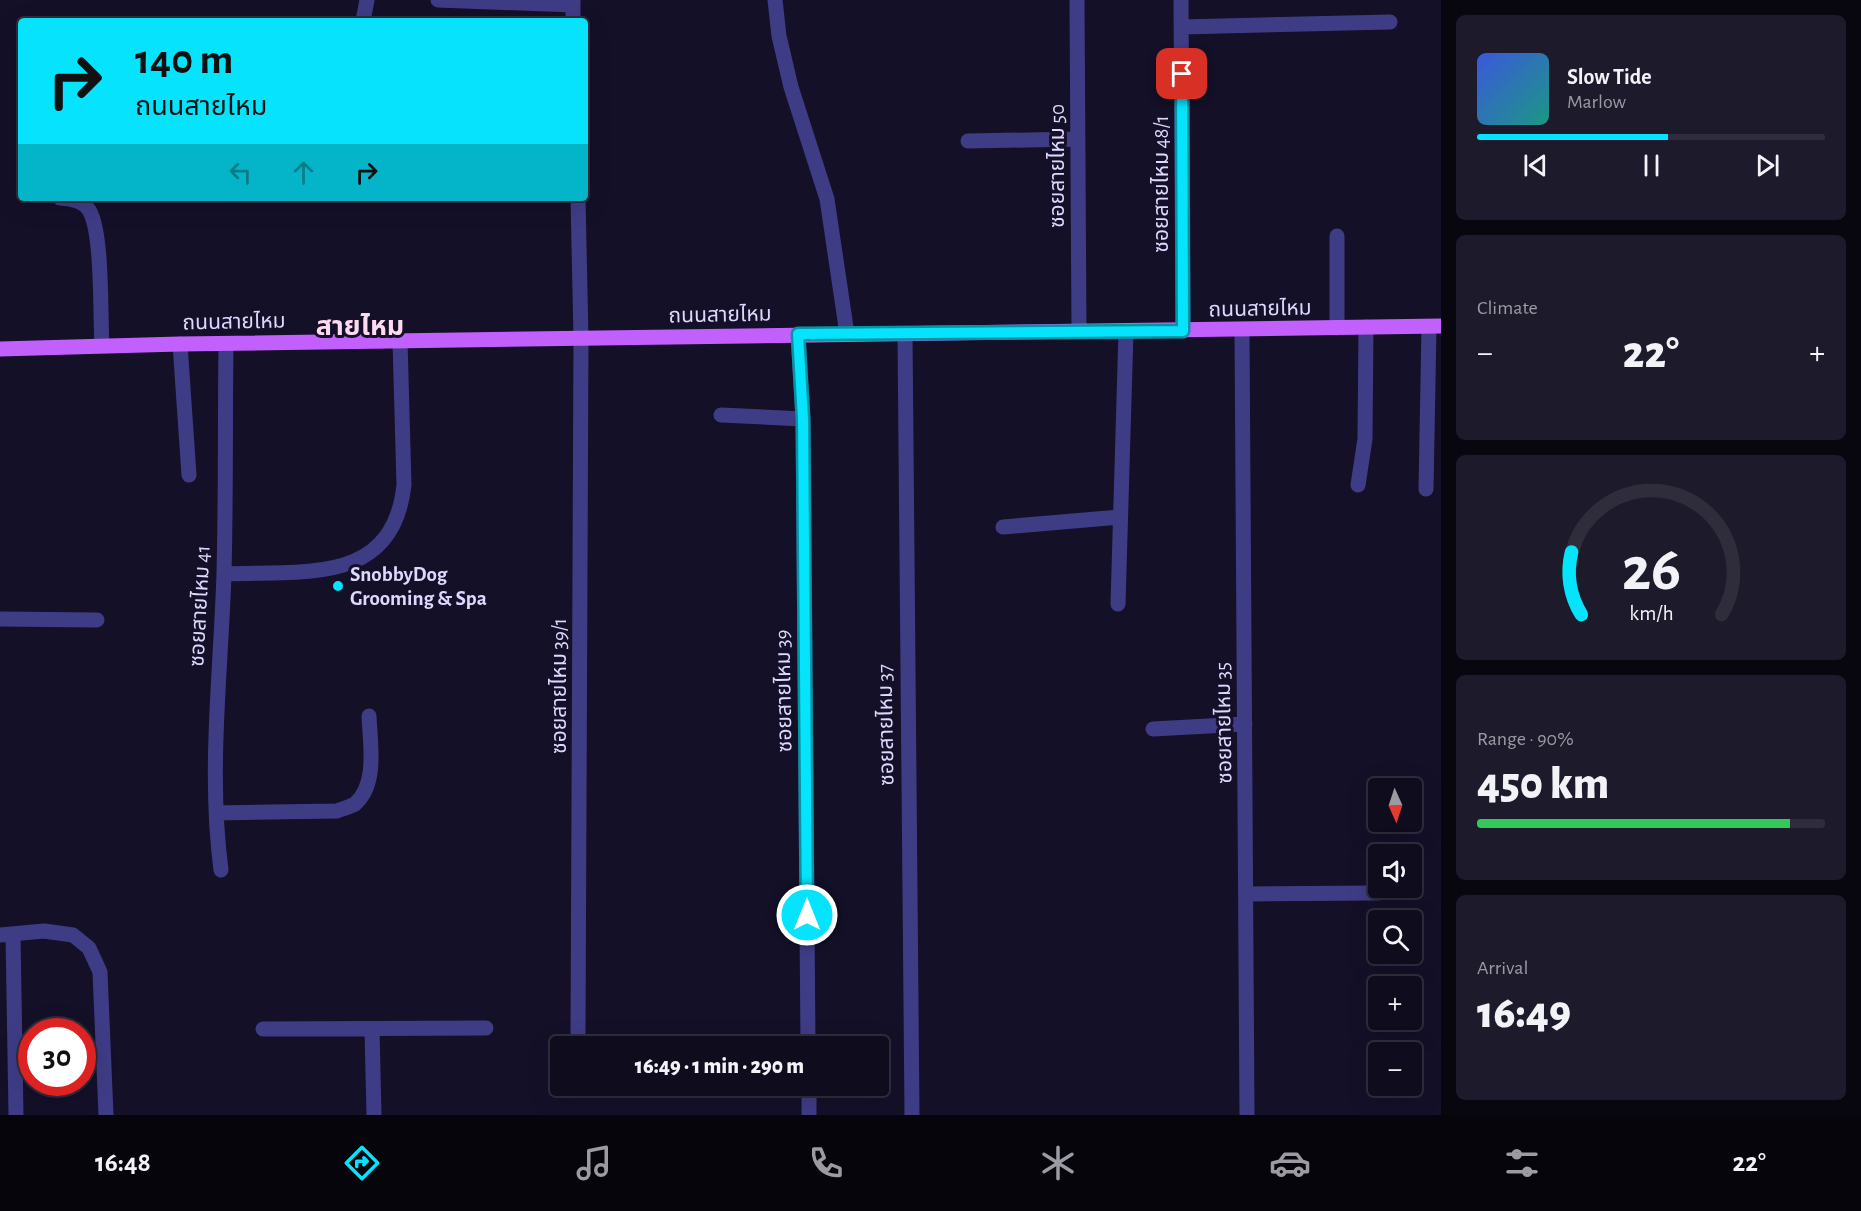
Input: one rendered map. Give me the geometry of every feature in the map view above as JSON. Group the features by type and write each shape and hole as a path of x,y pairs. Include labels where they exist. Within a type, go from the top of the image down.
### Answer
{"main road":[{"name":"ถนนสายไหม","path":"0,349 400,340 1242,331 1435,326"}],"street":[{"path":"364,18 367,0"},
{"path":"438,0 573,2 573,18"},
{"path":"775,0 778,36 791,87 827,199 847,334"},
{"name":"ซอยสายไหม 50","path":"1077,0 1079,331"},
{"name":"ซอยสายไหม 48/1","path":"1181,0 1183,331"},
{"path":"1181,27 1390,21"},
{"path":"968,141 1078,139"},
{"path":"78,201 88,208 95,227 102,345"},
{"name":"ซอยสายไหม 39/1","path":"578,201 581,338 578,1035"},
{"path":"1337,236 1337,328"},
{"path":"1426,489 1435,326"},
{"path":"1358,485 1365,439 1366,327"},
{"path":"1118,604 1126,331"},
{"name":"ซอยสายไหม 35","path":"1242,331 1248,1115"},
{"name":"ซอยสายไหม 39","path":"798,334 803,419 808,1036"},
{"name":"ซอยสายไหม 37","path":"905,334 912,1115"},
{"path":"224,574 335,568 358,560 380,547 394,526 402,507 404,485 400,340"},
{"path":"180,344 189,475"},
{"name":"ซอยสายไหม 41","path":"221,870 216,813 216,715 224,574 226,344"},
{"path":"721,415 803,419"},
{"path":"1003,527 1120,517"},
{"path":"0,619 97,620"},
{"path":"216,813 337,811 354,804 365,789 370,772 369,717"},
{"path":"1153,729 1245,724"},
{"path":"1247,894 1368,893"},
{"path":"16,1115 6,935 44,931 73,935 89,948 100,972 106,1115"},
{"path":"263,1029 486,1028"},
{"path":"372,1029 374,1115"},
{"path":"808,1096 809,1115"}],"place":[{"name":"SnobbyDog Grooming & Spa","path":"338,586"}],"district":[{"name":"สายไหม","path":"360,326"}],"route":[{"path":"807,915 803,419 798,334 1183,331 1182,74"}]}
